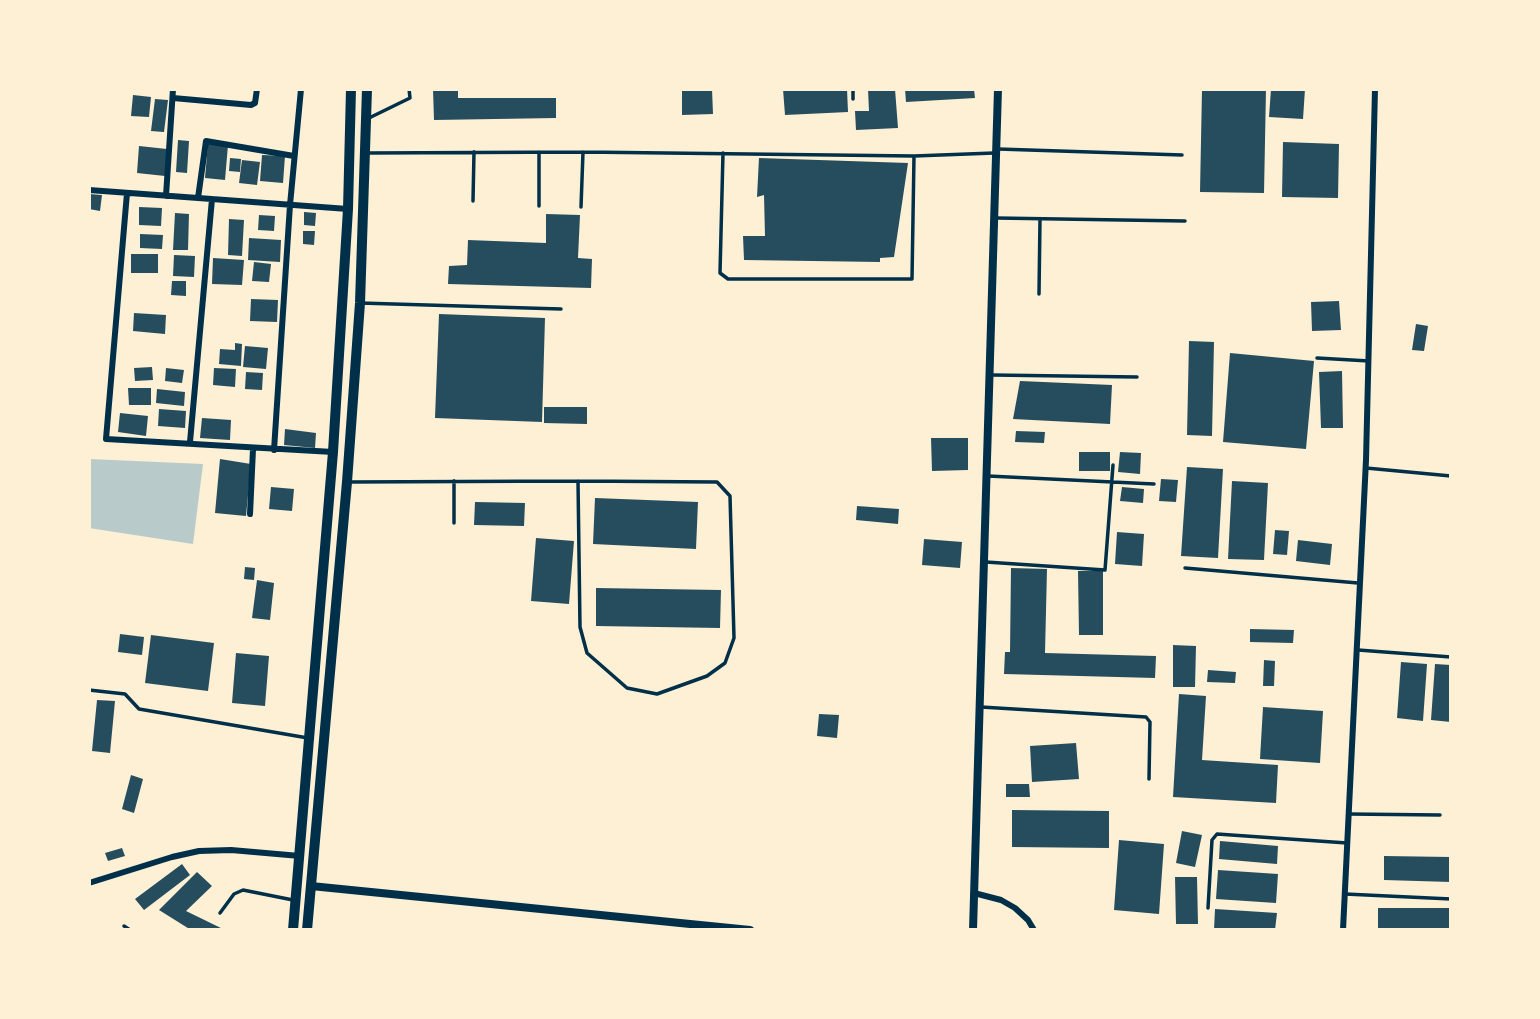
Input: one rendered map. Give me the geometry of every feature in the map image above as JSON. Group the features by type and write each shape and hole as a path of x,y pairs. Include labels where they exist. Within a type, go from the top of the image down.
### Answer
{"main road":[{"path":"293,930 333,452 348,209 351,89"},
{"path":"307,930 347,482 360,303 367,89"}],"street":[{"path":"166,196 173,89"},
{"path":"173,98 250,105 255,103 257,89"},
{"path":"274,450 290,205 301,89"},
{"path":"973,930 998,89"},
{"path":"1343,930 1366,468 1375,89"},
{"path":"198,198 206,141 295,156"},
{"path":"89,190 348,209"},
{"path":"127,193 106,439 333,452"},
{"path":"190,442 212,200"},
{"path":"250,514 253,449"},
{"path":"89,883 199,851 231,850 300,856"},
{"path":"311,886 750,930"},
{"path":"974,893 1001,900 1015,908 1034,930"}],"lane":[{"path":"366,119 410,98 410,89"},
{"path":"853,89 853,99"},
{"path":"366,153 583,152 914,156 996,151 1182,155"},
{"path":"473,201 474,152"},
{"path":"539,206 540,152"},
{"path":"580,207 583,152"},
{"path":"723,153 720,273 728,279 912,279 914,156"},
{"path":"994,218 1185,221"},
{"path":"1039,295 1040,219"},
{"path":"360,303 561,309"},
{"path":"1317,358 1368,361"},
{"path":"989,374 1138,377"},
{"path":"984,562 1105,570 1113,464"},
{"path":"1366,468 1451,477"},
{"path":"986,476 1154,484"},
{"path":"454,481 454,523"},
{"path":"347,482 454,481 578,481 713,481 730,496 734,638 725,663 707,676 657,694 627,688 587,653 580,627 578,481"},
{"path":"1185,568 1360,583"},
{"path":"1356,650 1451,657"},
{"path":"89,690 125,694 139,709 310,738"},
{"path":"979,707 1146,717 1150,722 1149,779"},
{"path":"1348,814 1440,815"},
{"path":"1208,908 1212,840 1217,834 1347,843"},
{"path":"220,913 234,894 243,890 296,900"},
{"path":"1345,894 1451,899"},
{"path":"124,926 130,930"}],"shaded area":[{"path":"89,459 203,464 193,544 89,528"}],"building":[{"path":"433,89 458,89 458,98 556,98 556,118 434,120"},
{"path":"682,89 712,89 713,114 682,115"},
{"path":"783,89 847,89 848,112 785,115"},
{"path":"868,89 895,89 898,128 856,130 855,111 869,111"},
{"path":"905,89 974,89 975,98 906,102"},
{"path":"1202,89 1266,89 1264,193 1200,192"},
{"path":"1271,89 1305,89 1303,119 1269,117"},
{"path":"133,95 151,97 149,117 131,116"},
{"path":"155,99 168,100 164,132 151,131"},
{"path":"178,140 189,141 187,173 176,172"},
{"path":"1283,142 1339,144 1338,198 1282,197"},
{"path":"208,143 228,145 225,180 205,178"},
{"path":"139,146 167,149 165,176 137,173"},
{"path":"262,155 285,156 283,183 260,181"},
{"path":"230,158 241,159 240,172 229,171"},
{"path":"759,158 908,163 894,257 880,258 880,262 744,260 743,236 765,236 764,195 757,197"},
{"path":"242,160 260,162 257,185 239,183"},
{"path":"89,194 102,195 100,211 89,209"},
{"path":"139,207 162,208 161,226 139,225"},
{"path":"304,212 316,213 315,226 304,225"},
{"path":"175,213 189,214 188,250 173,250"},
{"path":"546,214 580,215 578,258 592,259 591,288 448,284 449,266 467,265 468,240 546,243"},
{"path":"259,215 275,216 274,231 258,230"},
{"path":"229,219 244,220 242,256 228,255"},
{"path":"303,231 315,231 314,245 303,244"},
{"path":"140,234 163,235 162,249 140,248"},
{"path":"249,238 281,240 280,262 248,260"},
{"path":"131,254 158,254 158,273 131,273"},
{"path":"174,255 195,256 194,277 173,276"},
{"path":"213,258 244,260 242,285 212,284"},
{"path":"254,262 271,264 269,282 252,281"},
{"path":"172,281 186,281 186,296 171,295"},
{"path":"251,299 278,300 277,322 250,321"},
{"path":"1339,301 1341,330 1312,331 1311,302"},
{"path":"134,313 166,315 165,334 133,331"},
{"path":"439,314 545,318 542,422 435,418"},
{"path":"1416,324 1428,326 1424,351 1412,350"},
{"path":"1189,341 1214,342 1212,436 1187,435"},
{"path":"235,343 242,344 241,366 219,364 220,349 235,350"},
{"path":"245,346 268,348 266,369 243,367"},
{"path":"1230,353 1314,361 1306,449 1223,442"},
{"path":"152,367 153,380 135,381 134,368"},
{"path":"166,368 184,370 182,383 165,381"},
{"path":"214,368 236,369 235,387 213,385"},
{"path":"1342,371 1343,428 1321,428 1319,372"},
{"path":"246,372 263,373 262,390 245,389"},
{"path":"1020,381 1112,385 1110,424 1013,419"},
{"path":"128,388 151,388 151,405 129,405"},
{"path":"157,389 185,392 184,406 156,403"},
{"path":"544,407 587,407 587,424 544,423"},
{"path":"159,409 186,411 185,428 158,426"},
{"path":"120,413 148,416 146,436 118,432"},
{"path":"202,418 231,420 230,440 200,438"},
{"path":"285,429 316,433 315,448 284,445"},
{"path":"1016,431 1045,432 1044,443 1015,442"},
{"path":"931,438 968,438 968,470 932,471"},
{"path":"1079,452 1110,452 1110,471 1079,471"},
{"path":"1120,452 1141,453 1140,474 1118,472"},
{"path":"220,459 251,464 246,516 215,513"},
{"path":"1187,467 1223,469 1218,558 1181,556"},
{"path":"1161,479 1178,480 1176,502 1159,501"},
{"path":"1232,481 1268,483 1264,560 1228,559"},
{"path":"271,487 294,489 292,511 269,509"},
{"path":"1122,487 1144,489 1143,503 1120,501"},
{"path":"595,498 698,502 696,549 593,544"},
{"path":"475,502 525,503 524,526 474,525"},
{"path":"857,506 899,509 898,524 856,520"},
{"path":"1275,530 1289,531 1287,555 1273,554"},
{"path":"1117,532 1144,534 1142,566 1115,564"},
{"path":"536,538 574,541 569,604 531,601"},
{"path":"924,539 962,542 960,568 922,565"},
{"path":"1298,540 1332,544 1330,565 1296,561"},
{"path":"245,567 255,568 254,580 244,579"},
{"path":"1011,568 1047,569 1045,653 1156,656 1155,678 1004,674 1005,652 1010,652"},
{"path":"1078,571 1103,571 1103,635 1079,635"},
{"path":"257,580 274,583 270,620 252,618"},
{"path":"596,588 721,590 720,628 596,626"},
{"path":"1250,629 1294,630 1293,643 1250,642"},
{"path":"120,634 144,637 142,655 118,652"},
{"path":"151,635 214,643 208,691 145,683"},
{"path":"1173,645 1196,646 1195,687 1173,687"},
{"path":"236,653 269,656 265,706 232,703"},
{"path":"1264,660 1275,661 1274,686 1263,686"},
{"path":"1401,662 1427,664 1423,721 1397,718"},
{"path":"1435,664 1451,665 1451,722 1431,720"},
{"path":"1208,670 1236,672 1235,683 1207,682"},
{"path":"1179,694 1206,696 1202,760 1278,765 1276,803 1173,797"},
{"path":"97,700 115,701 110,753 92,751"},
{"path":"1263,707 1323,711 1320,763 1260,759"},
{"path":"819,714 839,715 837,738 817,736"},
{"path":"1076,743 1079,779 1032,782 1030,746"},
{"path":"131,775 143,779 134,813 122,809"},
{"path":"1006,784 1029,784 1030,797 1006,797"},
{"path":"1012,810 1109,811 1109,848 1012,847"},
{"path":"1182,831 1202,835 1195,867 1176,863"},
{"path":"1119,840 1164,844 1159,914 1114,910"},
{"path":"1220,841 1278,846 1277,864 1219,859"},
{"path":"122,848 125,856 108,861 105,853"},
{"path":"1384,856 1451,857 1451,882 1384,880"},
{"path":"182,864 190,875 144,910 135,899"},
{"path":"1218,870 1278,874 1276,903 1216,899"},
{"path":"197,872 212,886 186,911 225,930 191,930 159,910"},
{"path":"1175,877 1197,877 1198,924 1176,924"},
{"path":"1378,908 1451,908 1451,930 1378,930"},
{"path":"1215,909 1277,913 1275,930 1214,930"}]}
